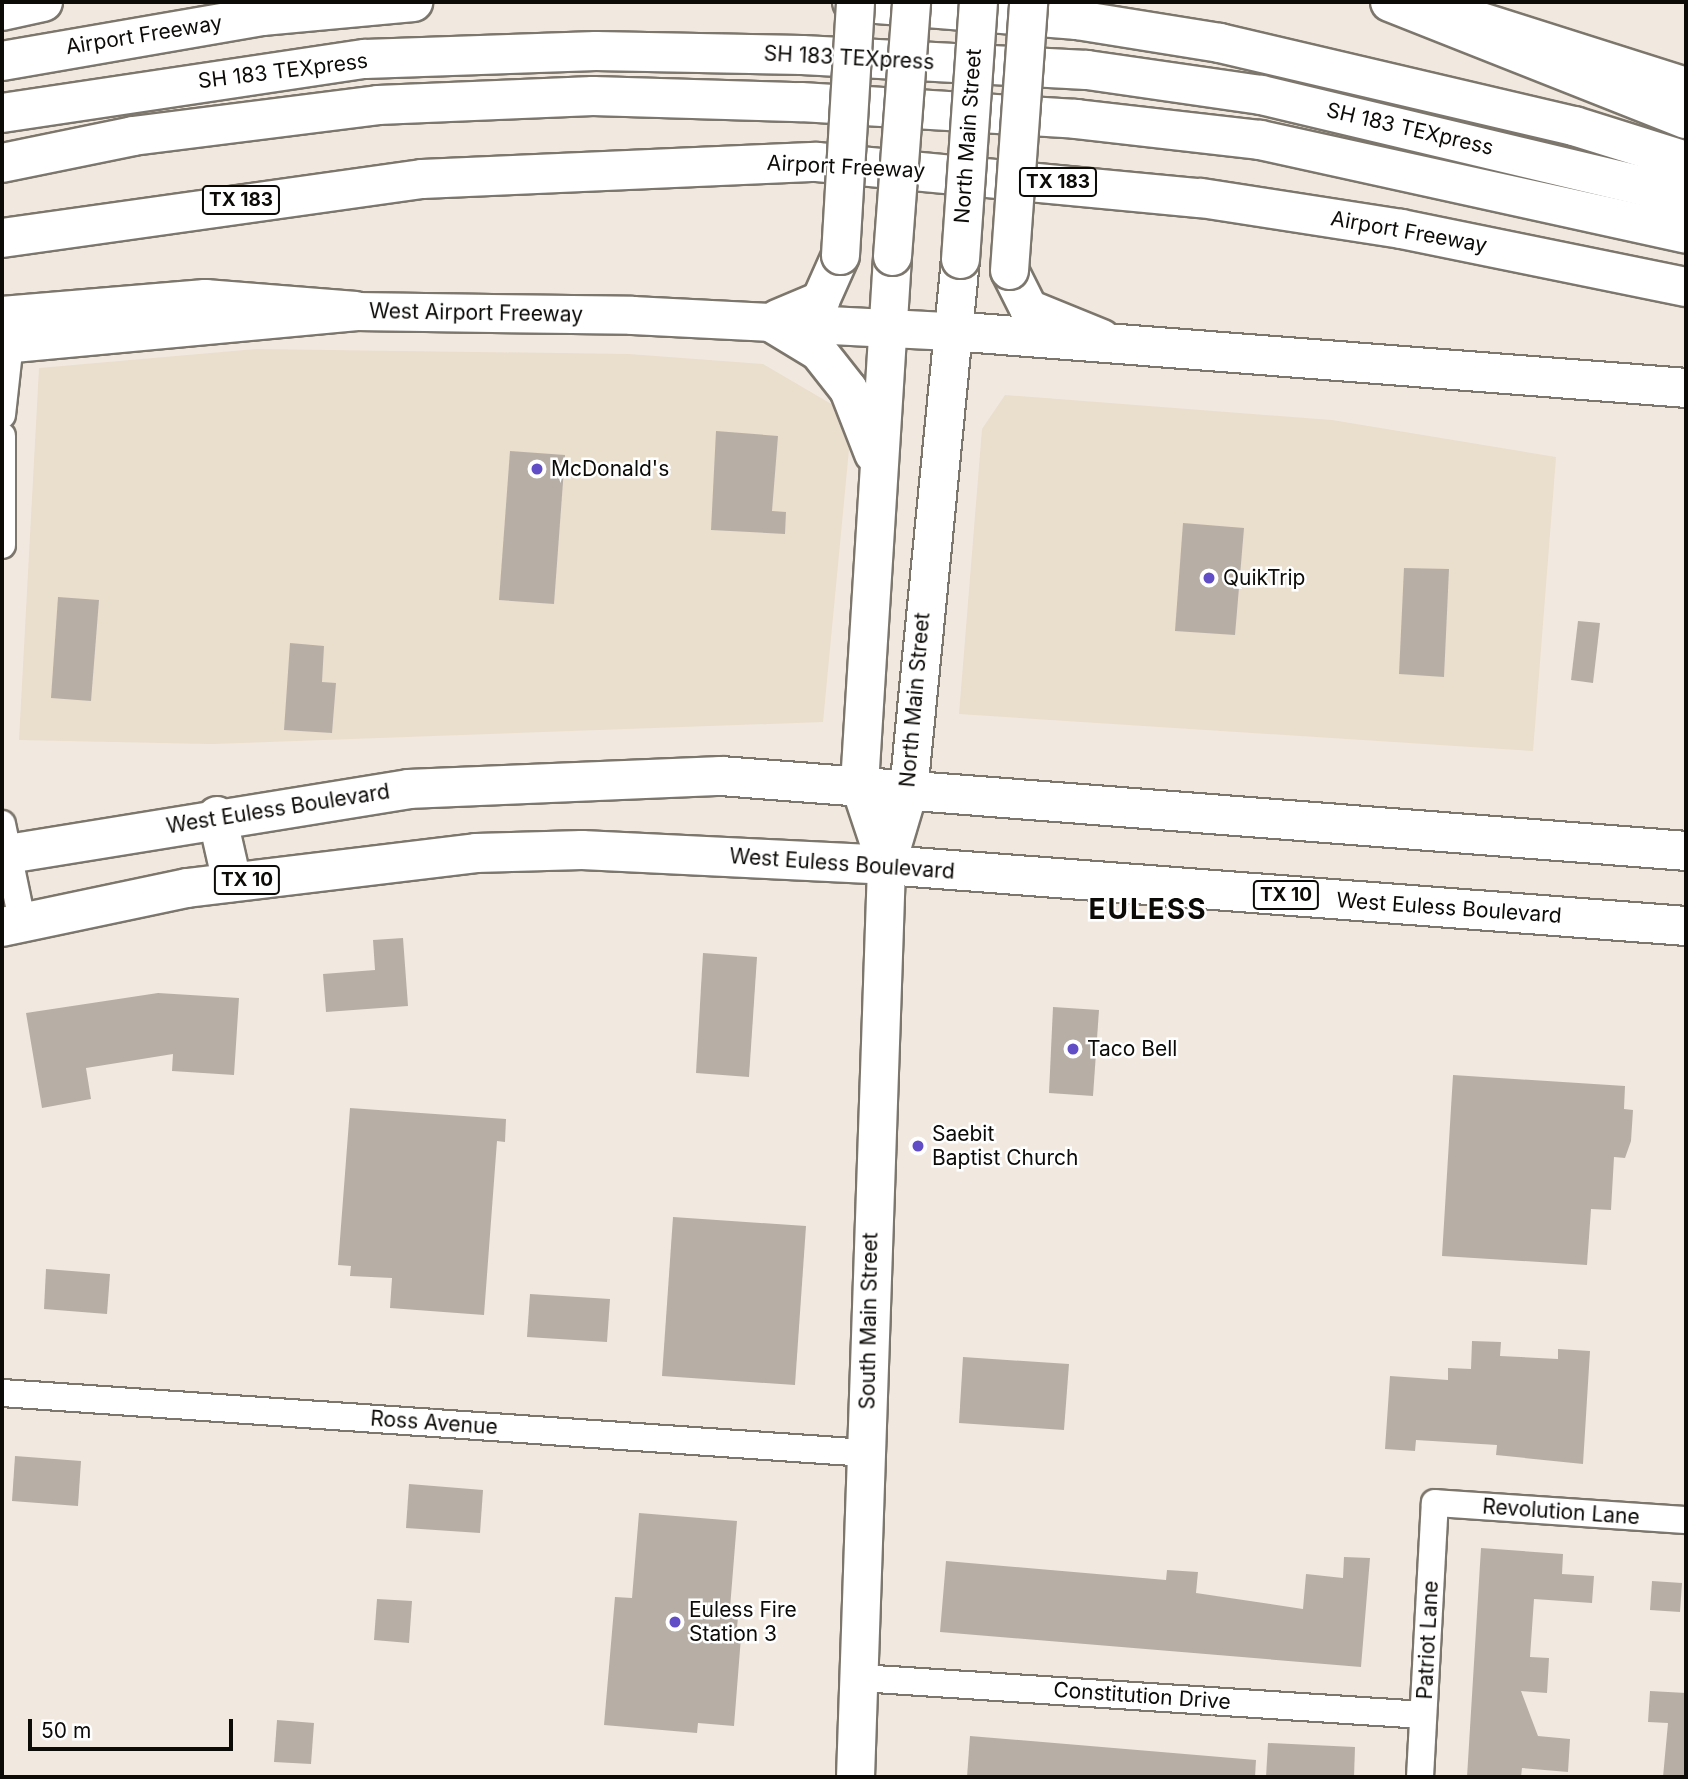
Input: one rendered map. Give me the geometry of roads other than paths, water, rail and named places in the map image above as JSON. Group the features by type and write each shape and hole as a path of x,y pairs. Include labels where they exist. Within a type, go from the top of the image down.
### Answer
{"main road":[{"path":"2,11 43,2"},
{"name":"Airport Freeway","path":"2,61 262,16 413,2"},
{"path":"769,322 820,300 840,255 854,2 1077,20 1220,43 1574,126 1686,161"},
{"path":"886,865 859,785 886,326 911,2"},
{"name":"North Main Street","path":"886,865 908,791 960,259 978,2"},
{"path":"1028,2 1009,270 1028,308 1112,343"},
{"path":"1390,2 1454,8 1672,81"},
{"path":"1390,2 1686,119"},
{"name":"SH 183 TEXpress","path":"2,113 365,59 610,51 1087,70 1261,95 1686,196"},
{"path":"2,78 365,59"},
{"name":"SH 183 TEXpress","path":"2,163 133,135 378,105 593,96 800,102 1076,119 1260,140 1686,234"},
{"name":"Airport Freeway","path":"2,238 60,226 422,178 817,162 1202,198 1401,229 1686,287"},
{"path":"2,224 60,226"},
{"path":"4,334 205,299 355,311"},
{"name":"West Airport Freeway","path":"355,311 769,322 951,331"},
{"path":"769,322 818,351 848,389 878,467"},
{"path":"951,331 1686,388"},
{"name":"West Euless Boulevard","path":"4,844 409,789 591,778 859,785 1686,851"},
{"path":"217,817 232,882"},
{"name":"West Euless Boulevard","path":"12,924 232,882 475,853 582,850 886,865 1686,926"},
{"name":"South Main Street","path":"855,1777 886,865"}],"street":[{"path":"2,415 4,334"},
{"path":"2,436 2,545"},
{"path":"4,844 12,924"},
{"name":"Ross Avenue","path":"2,1393 867,1453"},
{"name":"Revolution Lane","path":"1435,1503 1686,1520"},
{"name":"Patriot Lane","path":"1420,1777 1435,1503"},
{"name":"Constitution Drive","path":"860,1678 1423,1715"}],"place":[{"name":"McDonald's","path":"537,469"},
{"name":"QuikTrip","path":"1209,578"},
{"name":"Taco Bell","path":"1073,1049"},
{"name":"Saebit Baptist Church","path":"918,1146"},
{"name":"Euless Fire Station 3","path":"675,1622"}],"district":[{"name":"EULESS","path":"1148,909"}]}
